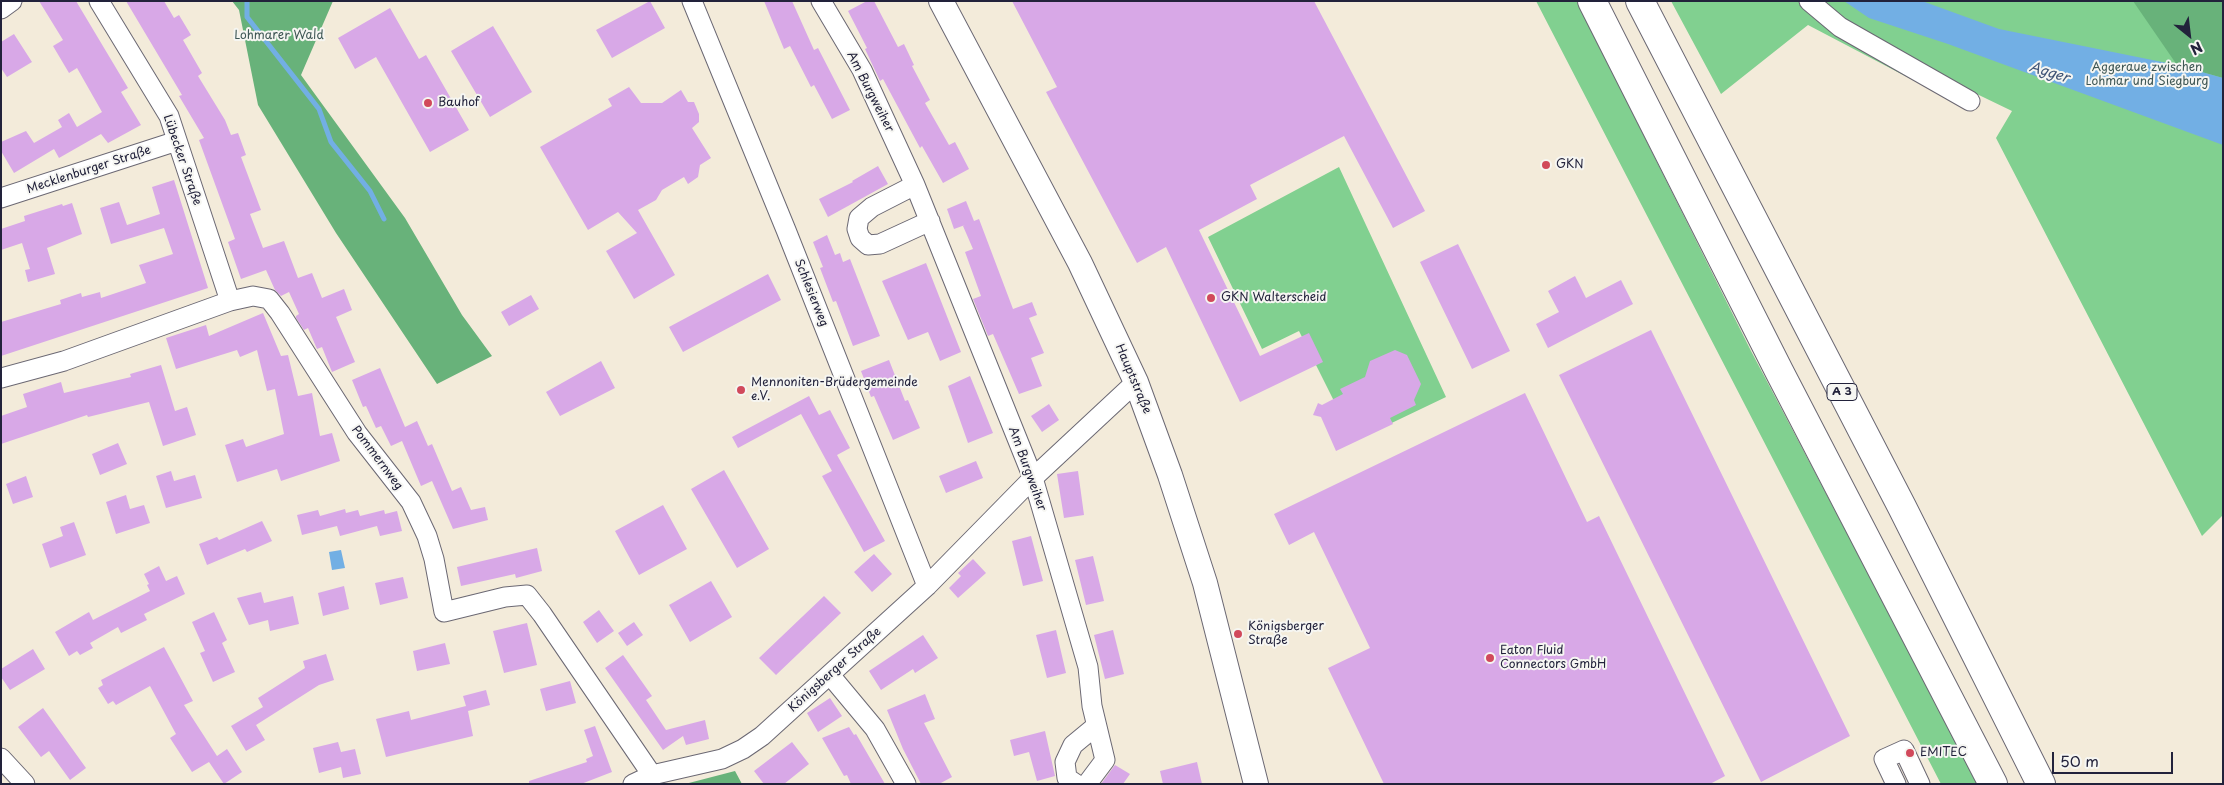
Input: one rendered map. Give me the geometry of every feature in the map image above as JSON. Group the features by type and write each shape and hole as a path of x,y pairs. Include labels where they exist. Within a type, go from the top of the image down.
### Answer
{"highway":[{"path":"1592,1 1779,371 1993,784"},
{"name":"A 3","path":"1640,1 1902,507 2041,784"}],"main road":[{"name":"Hauptstraße","path":"941,1 1080,263 1136,382 1170,475 1202,574 1256,784"}],"street":[{"path":"1,9 12,1"},
{"name":"Lübecker Straße","path":"99,1 168,116 230,301"},
{"name":"Schlesierweg","path":"692,1 786,230 927,586"},
{"name":"Am Burgweiher","path":"821,1 862,70 915,185 1033,478 1088,668 1096,726 1105,760 1087,784"},
{"path":"1810,1 1840,26 1970,101"},
{"name":"Mecklenburger Straße","path":"1,198 177,142"},
{"path":"915,185 872,208 859,218 856,228 860,238 868,245 880,244 930,221"},
{"name":"Pommernweg","path":"1,378 64,361 230,301 252,296 269,299 280,313 357,433 411,502 427,536 434,558 444,612 505,597 527,595 652,775"},
{"name":"Königsberger Straße","path":"633,784 652,775 722,759 743,749 762,736 927,586 1033,478 1136,382"},
{"path":"830,675 875,729 906,784"},
{"path":"1076,784 1067,778 1065,762 1073,745 1096,726"},
{"path":"1896,784 1884,759 1904,750 1920,784"},
{"path":"1,758 25,784"}],"green space":[{"name":"Lohmarer Wald","path":"232,1 333,1 301,75 405,218 462,315 492,356 437,384 336,233 258,105 239,10"},
{"path":"1536,1 1577,1 1751,351 1979,784 1941,784"},
{"name":"Aggeraue zwischen Lohmar und Siegburg","path":"1671,1 2223,1 2223,515 2202,536 1996,138 2012,111 1954,83 1970,110 1808,25 1721,94"},
{"path":"2133,1 2223,1 2223,78 2177,65"},
{"path":"1339,167 1446,397 1354,441 1299,331 1262,349 1208,237"},
{"path":"735,771 742,784 685,784"}],"water":[{"name":"Agger","path":"1844,1 1922,1 1999,29 2177,65 2223,78 2223,145 1948,44 1869,18"},
{"path":"341,550 345,568 332,570 329,552"}],"building":[{"path":"39,1 76,1 128,88 121,92 141,125 108,143 101,134 59,158 54,149 14,173 1,151 1,142 26,131 34,143 62,127 58,120 69,113 77,127 102,112 77,68 69,73 53,46 63,40"},
{"path":"126,1 164,1 174,18 179,15 191,35 183,40 202,73 198,76 225,120 231,135 238,133 246,155 241,157 261,210 250,214 263,248 284,241 298,278 312,273 322,298 344,289 352,310 336,317 355,362 332,372 322,347 317,349 308,328 304,330 296,318 299,314 289,292 281,296 275,290 266,270 241,279 228,242 235,239 199,140 204,138 179,96 182,95"},
{"path":"650,1 665,28 612,58 596,30"},
{"path":"764,1 792,1 814,50 818,48 850,110 832,119 814,85 811,87 790,46 784,49"},
{"path":"867,1 874,1 898,47 904,44 914,65 912,66 930,100 925,103 949,145 955,142 969,169 943,183 922,146 920,148 883,79 880,81 865,49 867,48 848,11"},
{"path":"1012,1 1314,1 1425,211 1393,228 1344,136 1250,185 1257,199 1199,230 1260,356 1309,333 1323,362 1240,402 1166,247 1137,263 1046,92 1057,87"},
{"path":"390,8 419,59 426,55 469,130 430,152 376,57 355,69 338,38"},
{"name":"Bauhof","path":"493,26 532,92 490,117 451,51"},
{"path":"14,34 32,62 7,77 1,68 1,42"},
{"path":"629,87 641,103 662,103 681,90 688,102 694,102 699,114 699,122 692,128 711,158 700,165 698,177 688,184 684,177 662,190 656,200 638,210 675,275 634,299 606,251 637,233 618,212 588,230 540,147 612,106 608,99"},
{"path":"878,166 888,184 828,217 819,199 853,182"},
{"path":"174,180 208,288 1,356 1,322 61,304 60,300 81,293 82,297 100,292 101,298 146,283 139,265 173,254 164,228 111,244 100,208 119,202 127,225 160,214 152,187"},
{"path":"966,201 974,221 979,219 1013,309 1032,302 1037,315 1029,318 1044,353 1031,358 1042,386 1019,394 993,334 988,336 973,299 981,296 965,252 973,249 963,226 965,225 954,229 947,209"},
{"path":"72,203 82,234 47,248 55,274 28,282 25,270 30,269 22,243 1,250 1,229 25,221 24,216 62,204 63,206"},
{"path":"827,235 835,255 840,253 843,262 850,259 880,336 853,346 836,301 833,302 820,268 823,267 813,242"},
{"path":"1458,244 1510,351 1472,369 1420,262"},
{"path":"926,263 961,352 940,361 928,332 908,340 882,281"},
{"path":"768,274 781,300 683,352 669,327"},
{"path":"1575,276 1586,298 1621,280 1633,304 1548,348 1536,324 1559,312 1548,291"},
{"path":"531,295 539,309 509,326 501,312"},
{"path":"263,313 281,356 288,355 298,396 312,393 320,436 332,433 340,461 281,481 277,469 237,482 225,445 243,439 246,447 284,434 275,389 267,391 257,350 240,357 237,350 176,369 166,338 206,325 209,336"},
{"path":"1651,330 1850,736 1761,782 1559,375"},
{"path":"1395,350 1407,355 1421,384 1414,400 1416,405 1390,418 1393,424 1336,451 1321,417 1313,415 1318,403 1322,405 1343,394 1340,389 1365,377 1370,361"},
{"path":"889,360 905,401 908,400 920,428 893,440 874,396 871,397 861,371"},
{"path":"601,361 615,388 560,416 546,392"},
{"path":"161,365 175,411 187,407 196,435 163,446 149,402 88,417 87,415 1,444 1,416 27,407 23,394 61,382 64,393 131,377 130,374"},
{"path":"380,368 405,427 417,421 428,446 432,444 452,491 461,487 471,510 485,507 488,520 453,529 432,481 421,486 402,441 391,446 381,426 376,428 366,406 363,407 352,380"},
{"path":"970,376 993,433 968,443 948,386"},
{"path":"1525,393 1587,522 1599,516 1725,776 1710,784 1384,784 1328,668 1370,648 1314,532 1289,545 1274,514"},
{"path":"809,396 819,415 830,410 850,448 837,455 885,541 864,552 822,476 832,471 801,414 738,448 732,437"},
{"path":"1049,404 1059,420 1042,432 1031,416"},
{"path":"118,443 127,464 100,475 92,454"},
{"path":"976,461 983,478 946,493 939,476"},
{"path":"724,470 769,549 737,568 691,489"},
{"path":"171,471 174,481 195,475 202,498 166,508 156,476"},
{"path":"1078,471 1084,515 1064,518 1057,474"},
{"path":"26,476 33,497 13,504 6,484"},
{"path":"126,495 130,509 144,505 150,523 116,534 106,502"},
{"path":"663,505 687,549 639,575 615,531"},
{"path":"345,509 346,513 358,510 360,516 384,510 385,514 397,511 402,531 380,536 377,526 340,536 337,526 302,535 297,515 318,510 320,516"},
{"path":"262,521 272,541 247,552 245,549 207,565 199,544 217,537 219,540"},
{"path":"74,522 86,555 50,568 42,544 63,536 60,527"},
{"path":"1031,536 1043,581 1023,586 1012,541"},
{"path":"537,548 542,571 516,578 515,574 461,586 457,567"},
{"path":"874,554 892,574 872,592 854,572"},
{"path":"1093,556 1104,601 1086,605 1075,560"},
{"path":"973,559 986,573 958,598 949,588 961,576 958,573"},
{"path":"159,566 166,581 177,576 185,594 144,614 147,620 121,633 118,627 90,643 93,648 80,655 77,651 69,656 55,632 89,612 93,620 150,591 144,574"},
{"path":"403,577 408,598 380,605 375,583"},
{"path":"711,581 732,617 690,642 669,605"},
{"path":"344,586 349,609 323,616 318,593"},
{"path":"261,592 264,603 293,596 299,624 270,631 268,620 249,625 237,598"},
{"path":"824,596 841,613 776,675 759,658"},
{"path":"599,610 614,631 597,643 583,622"},
{"path":"214,612 227,640 222,643 235,672 213,682 200,653 205,651 192,622"},
{"path":"634,622 643,635 627,646 618,633"},
{"path":"527,623 537,665 504,673 493,631"},
{"path":"1056,630 1066,673 1047,678 1036,635"},
{"path":"1113,630 1124,674 1105,679 1094,635"},
{"path":"923,635 938,658 915,673 913,669 881,690 869,671"},
{"path":"445,643 450,664 417,671 413,651"},
{"path":"164,647 193,701 184,705 217,756 227,749 242,772 224,784 209,762 192,772 170,738 176,734 150,686 116,705 113,701 108,704 98,688 103,685 101,680"},
{"path":"33,649 45,669 10,690 1,677 1,669"},
{"path":"326,654 334,680 319,685 256,725 265,740 246,751 231,726 263,707 258,698 305,668 303,661"},
{"path":"623,655 652,696 646,700 666,730 705,720 709,739 686,745 683,736 663,750 605,668"},
{"path":"570,681 576,703 546,711 540,689"},
{"path":"486,690 490,705 468,711 473,736 386,757 376,719 409,711 411,720 466,706 463,696"},
{"path":"925,694 935,719 924,723 952,777 939,784 921,784 903,749 887,710"},
{"path":"830,698 842,716 818,732 807,713"},
{"path":"43,708 86,768 70,780 49,751 41,757 18,727"},
{"path":"595,726 612,772 581,784 529,784 529,781 587,762 586,759 593,756 584,730"},
{"path":"849,727 854,735 856,734 885,784 851,784 847,775 844,776 822,738"},
{"path":"1045,731 1055,776 1037,781 1029,752 1014,756 1010,740"},
{"path":"338,742 341,752 355,749 361,774 343,778 341,767 319,773 313,748"},
{"path":"792,742 809,764 784,784 764,784 754,771"},
{"path":"1197,762 1202,784 1163,784 1160,771"},
{"path":"1115,765 1130,774 1123,784 1101,784"}],"waterway":[{"path":"247,1 247,17 319,109 331,142 370,191 384,219"}],"place":[{"name":"Bauhof","path":"428,103"},
{"name":"GKN","path":"1546,165"},
{"name":"GKN Walterscheid","path":"1211,298"},
{"name":"Mennoniten-Brüdergemeinde e.V.","path":"741,390"},
{"name":"Königsberger Straße","path":"1238,634"},
{"name":"Eaton Fluid Connectors GmbH","path":"1490,658"},
{"name":"EMITEC","path":"1910,753"}]}
